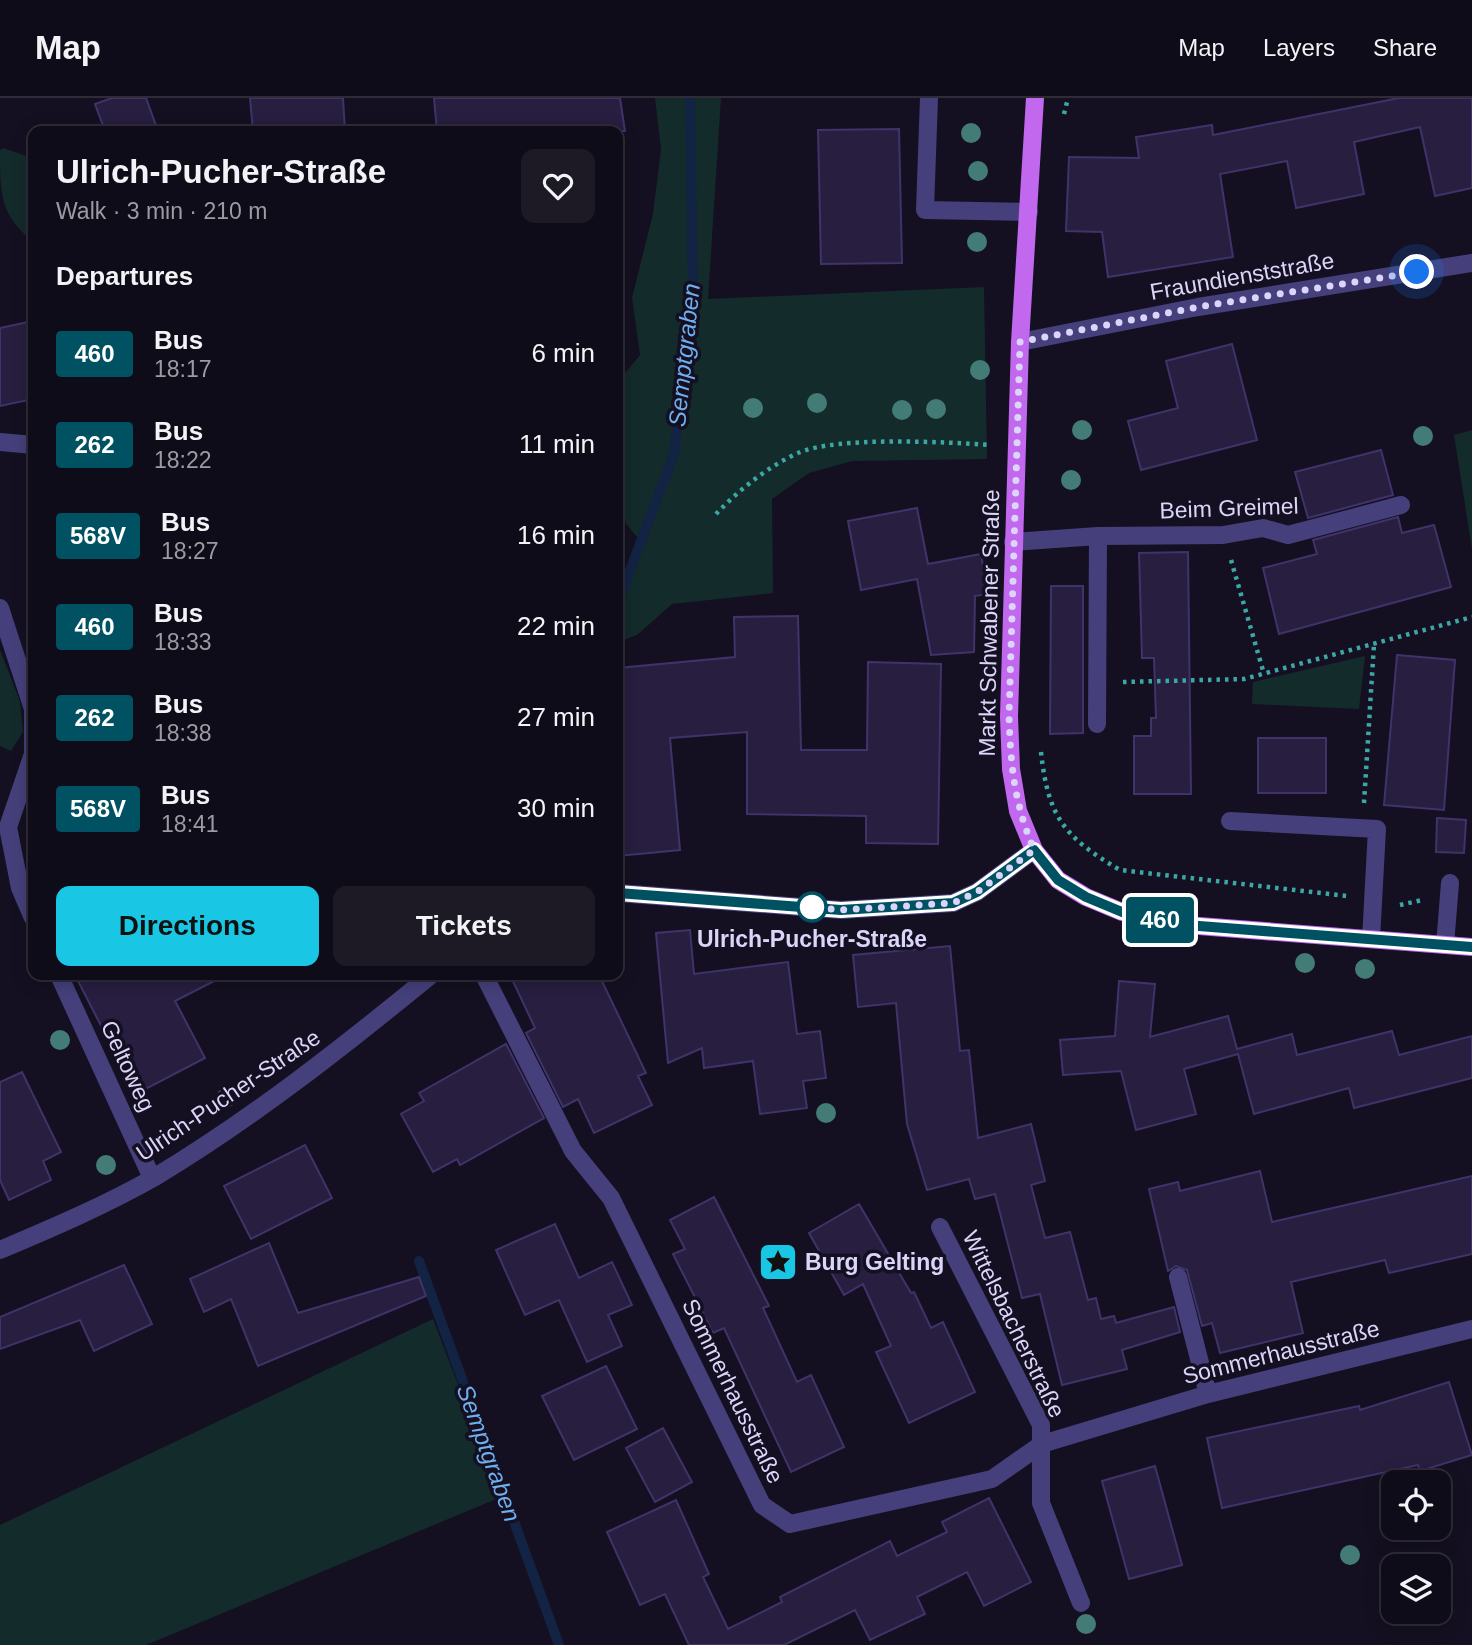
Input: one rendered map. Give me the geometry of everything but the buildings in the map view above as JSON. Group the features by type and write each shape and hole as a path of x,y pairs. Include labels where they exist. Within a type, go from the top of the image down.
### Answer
{"main road":[{"name":"Markt Schwabener Straße","path":"1035,98 1020,342 1009,617 1011,769 1018,811 1034,850 1058,880 1086,897 1122,912 1186,925 1472,947"}],"street":[{"path":"929,98 925,210 1029,212"},
{"name":"Fraundienststraße","path":"1020,342 1198,307 1472,263"},
{"path":"0,442 28,445"},
{"name":"Beim Greimel","path":"1013,542 1098,536 1223,535 1263,528 1288,535 1401,505"},
{"path":"1097,723 1098,536"},
{"path":"0,608 28,694"},
{"path":"28,769 8,827 20,888 28,906"},
{"path":"1230,821 1377,830 1371,939"},
{"path":"623,893 841,910 953,903 977,892 1034,850"},
{"path":"1445,945 1450,883"},
{"name":"Geltoweg","path":"61,980 152,1178"},
{"name":"Ulrich-Pucher-Straße","path":"0,1250 69,1221 152,1178 217,1139 305,1076 425,980"},
{"name":"Sommerhausstraße","path":"487,980 573,1151 611,1198 761,1505 790,1524 992,1479 1042,1444 1208,1394 1472,1329"},
{"name":"Wittelsbacherstraße","path":"940,1227 1041,1425 1041,1503 1081,1603"},
{"path":"1178,1277 1208,1394"}],"path":[{"path":"716,514 738,491 799,452 848,444 937,442 1016,446"},
{"path":"1223,535 1264,674"},
{"path":"1097,682 1244,680 1472,618"},
{"path":"1364,800 1374,645"},
{"path":"1040,743 1044,779 1053,808 1066,831 1088,851 1120,870 1348,896 1363,907 1386,909 1414,900 1448,902"}],"green space":[{"path":"655,98 721,98 708,299 984,287 987,459 852,461 809,473 772,499 773,593 672,604 637,635 623,640 623,599 641,542 623,520 623,375 640,355 632,298 653,214 661,149"},
{"path":"3,148 28,156 28,237 14,222 4,202 0,150"},
{"path":"1472,430 1472,549 1454,435"},
{"path":"0,650 20,701 23,732 11,751 0,746"},
{"path":"1365,656 1359,709 1252,704 1253,682"},
{"path":"433,1319 501,1497 146,1645 0,1645 0,1525"}],"waterway":[{"name":"Semptgraben","path":"623,589 674,454 693,296 690,98"},
{"name":"Semptgraben","path":"419,1261 559,1645"}],"bus line":[{"name":"460","path":"623,893 841,910 953,903 977,892 1034,850 1058,880 1086,897 1122,912 1186,925 1472,947"}],"place":[{"name":"Ulrich-Pucher-Straße","path":"812,907"},
{"name":"Burg Gelting","path":"778,1262"}],"route":[{"path":"812,907 809,907 841,910 953,903 977,892 1034,850 1018,811 1011,769 1009,717 1009,617 1020,342 1198,307 1417,272"}]}
